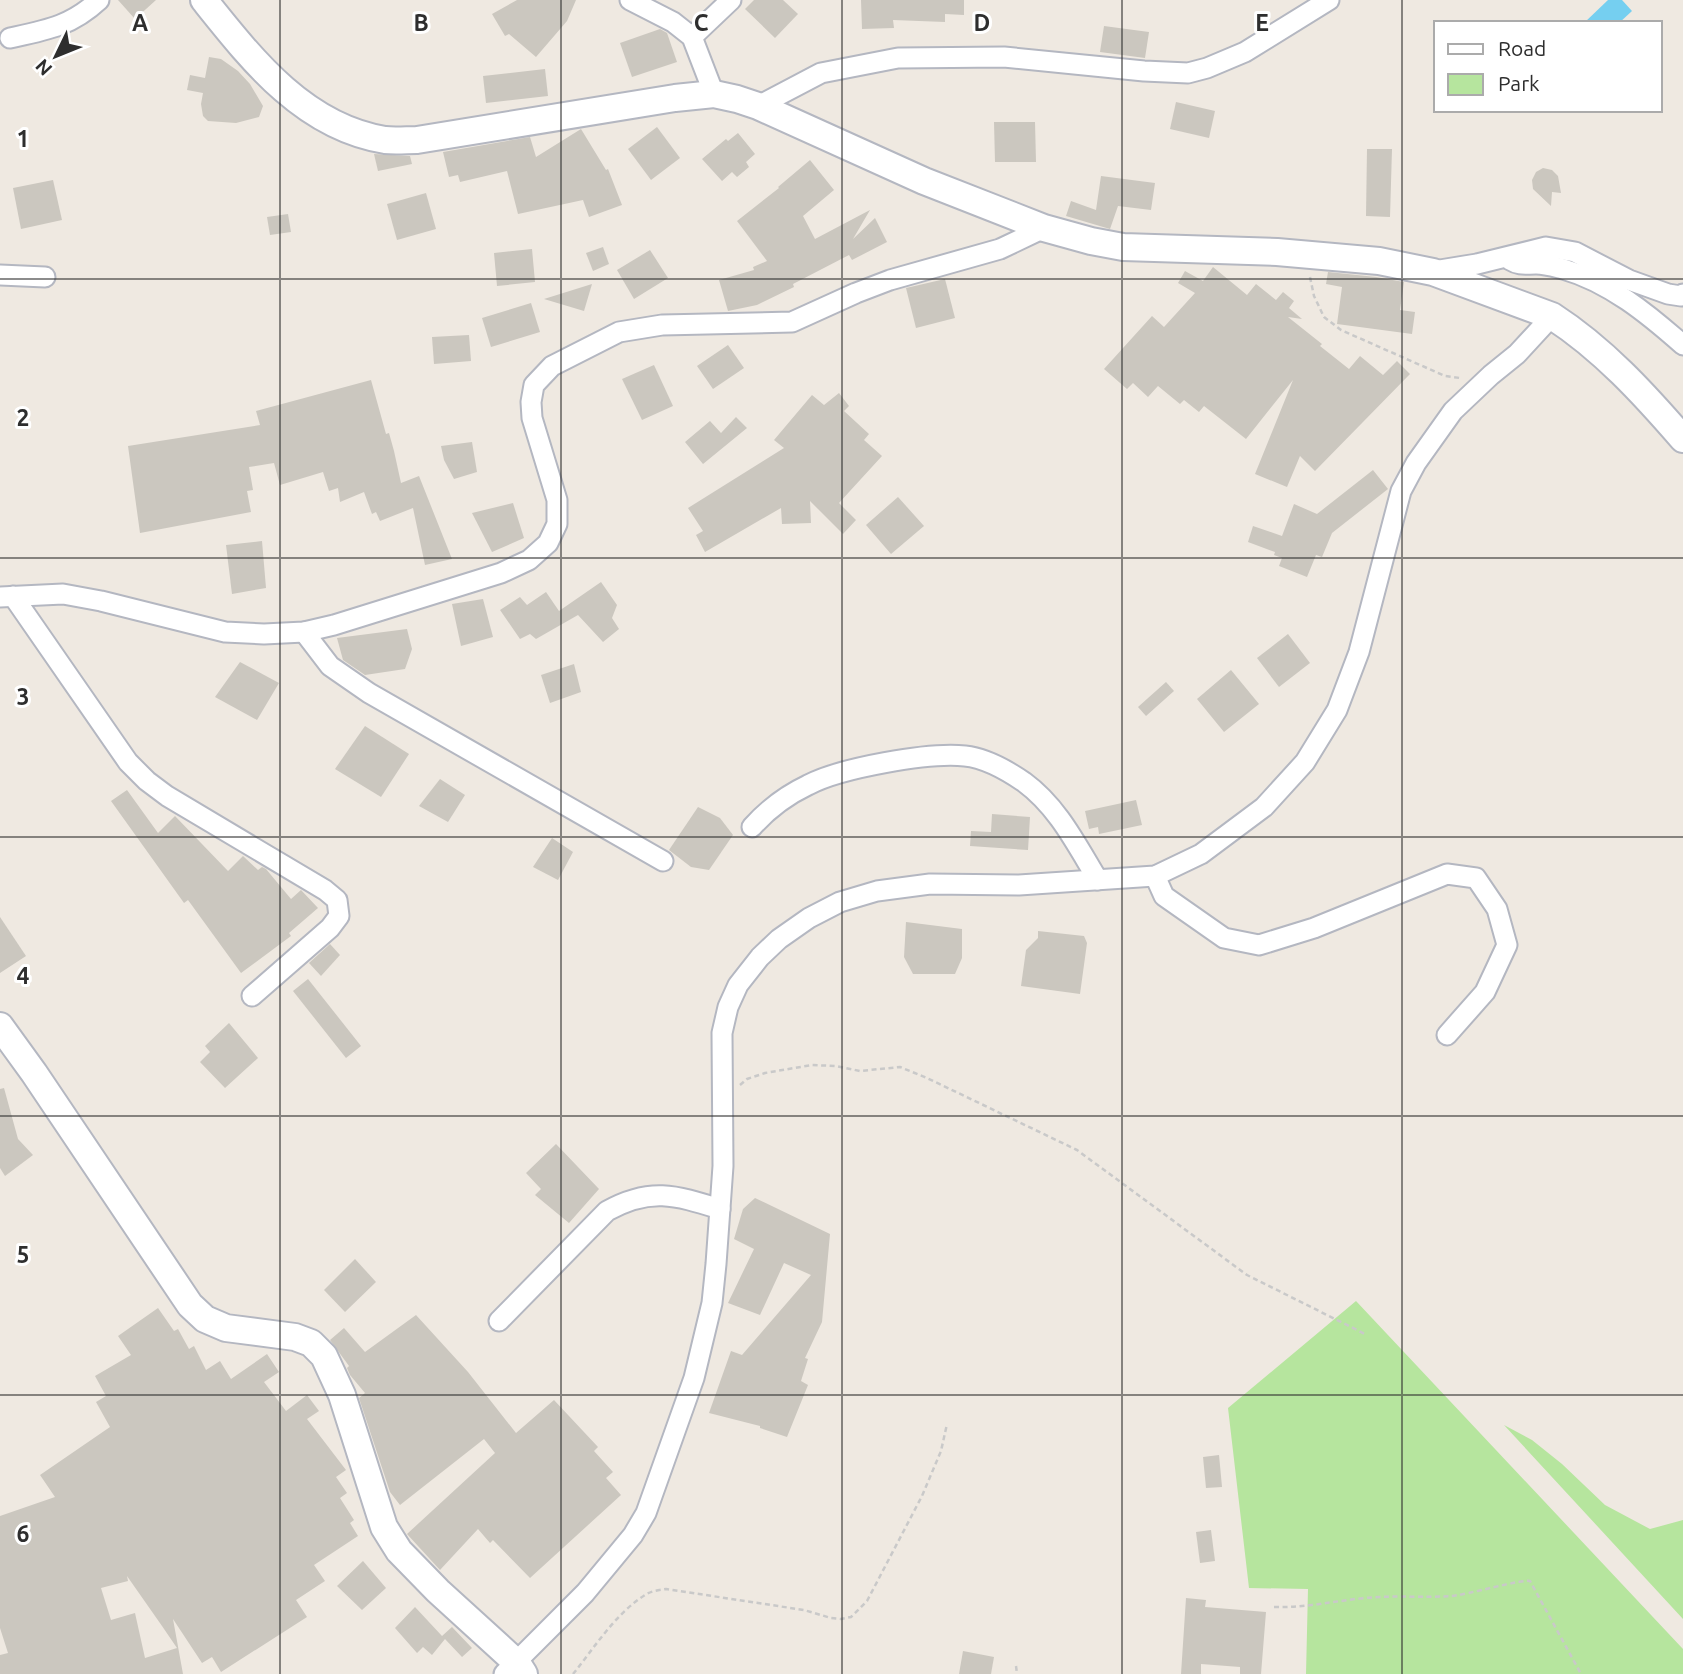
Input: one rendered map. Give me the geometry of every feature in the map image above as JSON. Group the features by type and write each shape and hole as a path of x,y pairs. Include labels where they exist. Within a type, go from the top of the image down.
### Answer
{"street":[{"path":"10,38 61,27 83,15 99,0"},
{"path":"204,0 270,78 305,107 353,133 387,140 417,140 714,94 758,106 924,181 1044,229 1123,247 1310,255 1379,261 1433,272 1552,316 1569,327 1616,366 1683,439"},
{"path":"630,0 673,22 692,37 714,94"},
{"path":"692,37 731,0"},
{"path":"758,106 821,73 898,58 1004,57 1188,73 1245,52 1329,0"},
{"path":"6,597 63,594 225,632 264,634 304,632 334,625 500,573 529,560 548,543 557,524 557,499 532,418 531,402 534,385 552,366 619,332 662,325 792,322 890,280 1000,249 1044,229"},
{"path":"1433,272 1546,247 1575,252 1629,279 1668,294 1683,294"},
{"path":"1506,257 1518,265 1538,264 1565,270 1597,282 1660,323 1683,333"},
{"path":"0,275 45,277"},
{"path":"0,1026 190,1305 205,1319 226,1328 295,1337 312,1343 324,1356 342,1395 384,1527 399,1551 515,1670 618,1555 646,1513 694,1378 712,1303 720,1209 723,1166 722,1033 728,1007 738,985 760,957 779,939 809,918 840,902 877,891 930,884 1019,885 1155,876 1201,854 1264,807 1305,762 1337,710 1359,652 1401,491 1416,463 1453,411 1533,339 1552,316"},
{"path":"1660,323 1683,345"},
{"path":"6,597 128,762 147,780 167,796 325,890 337,900 339,916 330,928 252,996"},
{"path":"304,632 330,666 369,693 663,861"},
{"path":"752,827 765,813 811,783 908,759 967,756 1000,767 1045,800 1064,822 1098,880"},
{"path":"1155,876 1164,896 1224,938 1259,945 1314,928 1447,874 1476,878 1497,909 1507,945 1485,992 1447,1035"},
{"path":"499,1321 607,1211 627,1200 646,1195 663,1195 720,1209"}],"path":[{"path":"1310,255 1307,264 1314,296 1324,317 1341,330 1445,376 1466,380 1491,375"},
{"path":"722,1101 747,1079 787,1068 812,1065 860,1071 900,1067 1077,1150 1247,1275 1365,1334"},
{"path":"573,1674 611,1626 647,1593 666,1589 701,1592 804,1610 831,1618 851,1617 867,1601 922,1496 941,1451 947,1424"},
{"path":"1274,1607 1300,1608 1389,1597 1451,1596 1513,1585 1524,1580 1530,1581 1581,1674"},
{"path":"1016,1667 1017,1674"}],"green space":[{"path":"1356,1301 1683,1649 1683,1674 1306,1674 1308,1589 1249,1588 1228,1408"},
{"path":"1504,1425 1532,1440 1605,1505 1650,1529 1683,1520 1683,1619"}],"water":[{"path":"1608,0 1622,0 1632,11 1621,21 1586,21"}],"building":[{"path":"118,0 156,0 135,19"},
{"path":"517,0 576,0 567,21 536,57 509,34 505,36 492,14"},
{"path":"754,0 783,0 798,14 775,38 745,9"},
{"path":"861,0 964,0 964,15 945,14 945,22 893,20 894,28 862,29"},
{"path":"1104,26 1149,32 1145,58 1100,52"},
{"path":"660,29 667,33 677,62 632,77 620,43"},
{"path":"209,57 221,59 250,84 263,106 259,117 236,123 208,121 203,116 203,93 187,90 190,75 205,78"},
{"path":"545,69 548,96 486,103 483,76"},
{"path":"1176,102 1215,111 1209,138 1170,129"},
{"path":"994,122 1035,122 1036,162 995,162"},
{"path":"657,127 680,158 651,180 628,149"},
{"path":"581,129 606,170 608,169 622,205 589,217 583,200 518,214 507,171 460,182 458,175 449,177 443,152 530,137 536,157"},
{"path":"738,133 755,154 746,162 749,167 737,177 732,172 722,181 702,159 726,139 728,141"},
{"path":"1367,149 1392,149 1390,217 1366,216"},
{"path":"374,154 410,156 412,164 378,171"},
{"path":"810,160 834,190 803,216 815,239 870,210 853,239 875,218 887,242 852,260 849,255 757,305 728,311 719,280 754,270 753,267 767,261 737,221"},
{"path":"1543,168 1552,170 1558,176 1561,193 1552,192 1551,206 1533,189 1532,180 1536,172"},
{"path":"1101,176 1155,183 1151,210 1118,206 1110,229 1066,216 1071,201 1096,210"},
{"path":"53,180 62,220 21,229 13,188"},
{"path":"426,193 436,229 397,240 387,204"},
{"path":"288,214 291,232 270,235 267,217"},
{"path":"603,247 609,264 593,271 586,253"},
{"path":"532,249 535,282 497,286 494,253"},
{"path":"650,250 668,278 634,299 617,270"},
{"path":"1213,267 1247,295 1256,284 1276,300 1283,292 1294,301 1289,308 1302,319 1288,317 1349,369 1360,356 1383,375 1397,361 1410,374 1315,471 1300,456 1287,487 1255,474 1293,380 1246,439 1204,406 1199,412 1184,400 1180,404 1158,386 1148,397 1133,383 1127,389 1104,369 1152,316 1164,327 1195,293 1178,283 1185,271 1203,281"},
{"path":"1328,272 1404,282 1400,310 1415,312 1412,334 1337,324 1342,287 1326,284"},
{"path":"945,279 955,318 916,328 906,288"},
{"path":"592,284 584,311 544,299"},
{"path":"531,303 540,332 491,347 482,318"},
{"path":"469,335 471,361 434,364 432,337"},
{"path":"728,345 744,368 713,389 697,366"},
{"path":"654,365 673,406 642,420 622,379"},
{"path":"371,380 386,434 389,433 401,483 419,476 452,559 425,565 413,508 380,521 376,512 372,514 364,492 340,502 338,488 329,491 323,472 280,485 274,463 249,467 253,490 247,491 251,512 140,533 128,446 260,425 256,411"},
{"path":"839,393 849,406 844,411 869,434 864,440 882,456 839,503 856,520 843,534 810,501 811,523 782,524 781,508 705,552 696,535 703,531 688,508 784,448 774,440 812,395 824,405"},
{"path":"736,417 747,428 703,464 685,442 710,421 721,433"},
{"path":"472,442 477,472 454,479 444,460 441,446"},
{"path":"1373,470 1388,489 1332,533 1322,557 1316,555 1307,577 1279,566 1282,558 1274,555 1275,552 1248,542 1253,526 1282,536 1294,504 1317,514"},
{"path":"898,497 924,526 891,554 866,525"},
{"path":"513,503 524,538 492,552 472,513"},
{"path":"262,541 266,588 232,594 226,545"},
{"path":"601,582 617,605 612,618 619,629 603,642 578,615 536,639 530,634 520,639 500,610 520,597 527,605 546,592 559,611"},
{"path":"483,599 493,637 461,646 452,604"},
{"path":"407,629 412,649 405,669 365,675 343,660 337,638"},
{"path":"1288,634 1310,663 1279,687 1257,658"},
{"path":"240,662 279,683 257,720 215,697"},
{"path":"574,664 581,692 550,703 541,675"},
{"path":"1231,670 1259,704 1224,732 1197,699"},
{"path":"1166,682 1174,691 1146,716 1138,707"},
{"path":"365,726 409,754 381,797 335,769"},
{"path":"440,779 465,795 448,822 419,806"},
{"path":"127,790 158,833 175,816 228,871 243,856 258,870 262,867 266,869 291,899 301,890 318,908 289,933 291,936 241,973 188,900 184,903 111,801"},
{"path":"1136,800 1142,825 1099,834 1098,827 1089,829 1085,811"},
{"path":"698,807 720,818 733,835 709,870 691,867 669,850"},
{"path":"992,814 1030,817 1028,850 970,846 971,831 991,832"},
{"path":"552,838 573,852 558,880 533,867"},
{"path":"0,917 26,956 0,973"},
{"path":"906,922 962,929 962,958 955,974 913,974 904,957"},
{"path":"1038,931 1084,936 1087,943 1080,994 1021,986 1026,950 1038,938"},
{"path":"330,944 340,955 321,976 309,963"},
{"path":"308,979 361,1046 346,1058 293,991"},
{"path":"229,1023 258,1058 225,1088 200,1062 210,1052 205,1046"},
{"path":"4,1088 18,1139 33,1155 5,1176 0,1168 0,1089"},
{"path":"556,1144 599,1189 569,1223 535,1195 541,1189 526,1173"},
{"path":"755,1198 830,1234 822,1322 805,1358 808,1359 801,1381 808,1385 787,1437 760,1426 709,1413 731,1351 742,1355 811,1275 784,1263 760,1315 728,1303 754,1249 734,1239 743,1209"},
{"path":"355,1259 376,1282 345,1312 324,1290"},
{"path":"158,1308 174,1331 178,1329 189,1349 194,1346 206,1370 220,1361 231,1379 267,1354 279,1372 264,1382 286,1411 307,1395 319,1411 307,1419 346,1470 336,1477 347,1493 340,1498 354,1520 350,1523 358,1536 314,1565 325,1581 296,1600 307,1617 221,1672 212,1657 202,1663 173,1619 183,1674 0,1674 0,1655 8,1653 0,1628 0,1516 55,1497 40,1475 110,1427 96,1402 106,1396 95,1376 131,1355 118,1336","holes":["127,1576 177,1648 145,1658 135,1613 111,1620 101,1588 128,1581"]},
{"path":"416,1315 468,1372 516,1433 554,1400 598,1447 594,1451 613,1472 606,1478 621,1495 530,1578 493,1540 490,1543 478,1529 440,1570 407,1534 495,1453 484,1439 400,1505 390,1492 359,1398 365,1393 350,1375 347,1368 349,1366 330,1340 344,1328 365,1352"},
{"path":"1219,1455 1222,1487 1206,1488 1203,1457"},
{"path":"1211,1530 1215,1561 1200,1563 1196,1532"},
{"path":"363,1561 386,1588 362,1610 337,1586"},
{"path":"1186,1598 1206,1600 1205,1607 1266,1612 1261,1674 1240,1674 1240,1667 1201,1664 1201,1674 1181,1674"},
{"path":"415,1607 442,1636 452,1627 472,1648 462,1657 445,1639 432,1655 423,1647 417,1653 395,1628"},
{"path":"963,1651 994,1657 991,1674 959,1674"}]}
